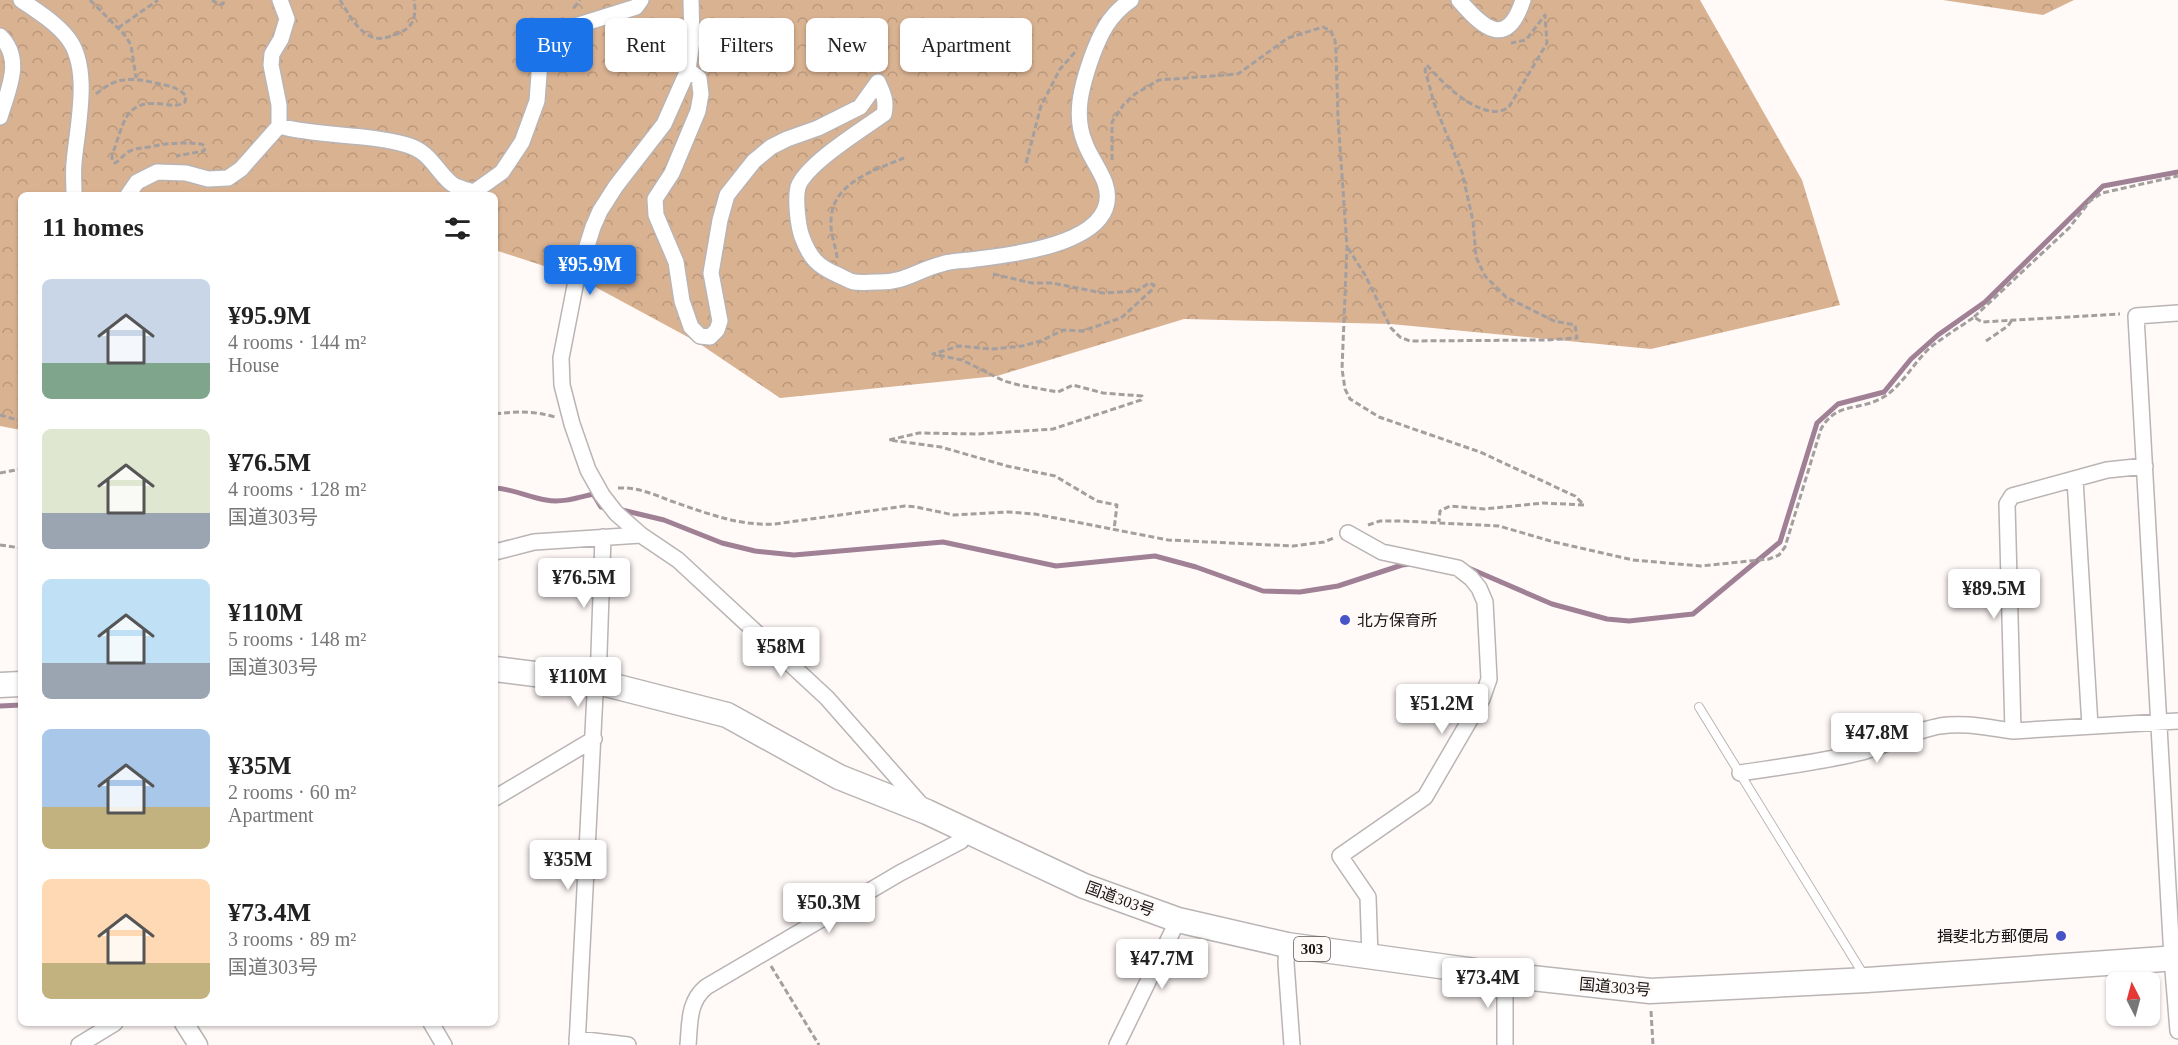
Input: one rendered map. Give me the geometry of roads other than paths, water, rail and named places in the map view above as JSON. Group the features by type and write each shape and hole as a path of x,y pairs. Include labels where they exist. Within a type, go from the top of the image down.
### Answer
{"highway":[{"name":"国道303号","path":"498,669 598,682 727,715 839,777 927,812 1084,886 1178,920 1287,945 1505,975 1650,991 1867,980 2175,958"},
{"path":"0,685 18,684"}],"street":[{"path":"21,0 49,20 68,38 78,56 81,101 74,165 74,192"},
{"path":"130,192 137,182 160,172 208,179 228,178 241,169 279,126 279,105 271,65 272,54 281,39 287,19 280,0"},
{"path":"279,126 299,131 342,133 409,146 429,156 453,184 474,192 502,172 522,142 537,101 540,61 545,40 566,29 636,7 641,0"},
{"path":"691,0 692,41 688,70 664,124 616,186 600,211 576,281 561,358 562,385 571,421 588,470 602,495 616,513 641,535 678,560 827,698 927,812"},
{"path":"688,70 699,78 701,94 698,111 672,173 656,200 656,214 676,262 682,302 691,327 700,336 710,337 717,330 720,321 711,273 720,219 727,195 754,161 771,147 788,138 818,128 860,106 878,82 885,97 884,114 832,151 798,186 800,229 808,253 822,268 854,282 888,282 910,278 942,264 1024,253 1083,234 1094,226 1103,216 1107,194 1105,184 1084,141 1079,123 1080,95 1104,26 1119,8 1131,0"},
{"path":"1459,0 1475,20 1489,29 1505,29 1513,23 1518,17 1523,0"},
{"path":"0,36 12,56 14,72 0,117"},
{"path":"2178,313 2136,316 2178,1031"},
{"path":"2013,731 2007,504 2012,496 2108,470 2145,466"},
{"path":"2075,479 2090,726"},
{"path":"1348,533 1382,552 1458,568 1479,588 1485,602 1489,679 1482,699 1425,797 1340,856 1368,897 1370,957"},
{"path":"498,551 534,542 641,535"},
{"path":"603,537 598,682 595,694 577,1042 628,1045"},
{"path":"1740,773 1861,752 1910,734 1941,726 1965,725 2013,731 2178,721"},
{"path":"498,796 594,739"},
{"path":"688,1045 692,1006 697,995 900,873 960,841 967,831"},
{"path":"1117,1045 1178,920"},
{"path":"1287,945 1286,963 1292,1045"},
{"path":"1505,975 1505,1045"},
{"path":"79,1045 110,1026"},
{"path":"186,1026 198,1045"},
{"path":"433,1026 444,1045"}],"lane":[{"path":"1699,707 1867,980"}],"waterway":[{"path":"1464,566 1552,604 1607,619 1629,621 1693,614 1780,542 1817,423 1838,404 1884,392 1911,359 1938,335 1985,302 2103,186 2178,172"},
{"path":"498,488 552,501 570,500 593,494 601,507 609,508"},
{"path":"618,509 664,520 722,543 755,551 794,555 943,542 1056,566 1155,556 1196,567 1263,591 1300,592 1338,586 1411,564"},
{"path":"0,706 18,705"}],"place":[{"name":"北方保育所","path":"1345,620"},
{"name":"揖斐北方郵便局","path":"2061,936"}]}
